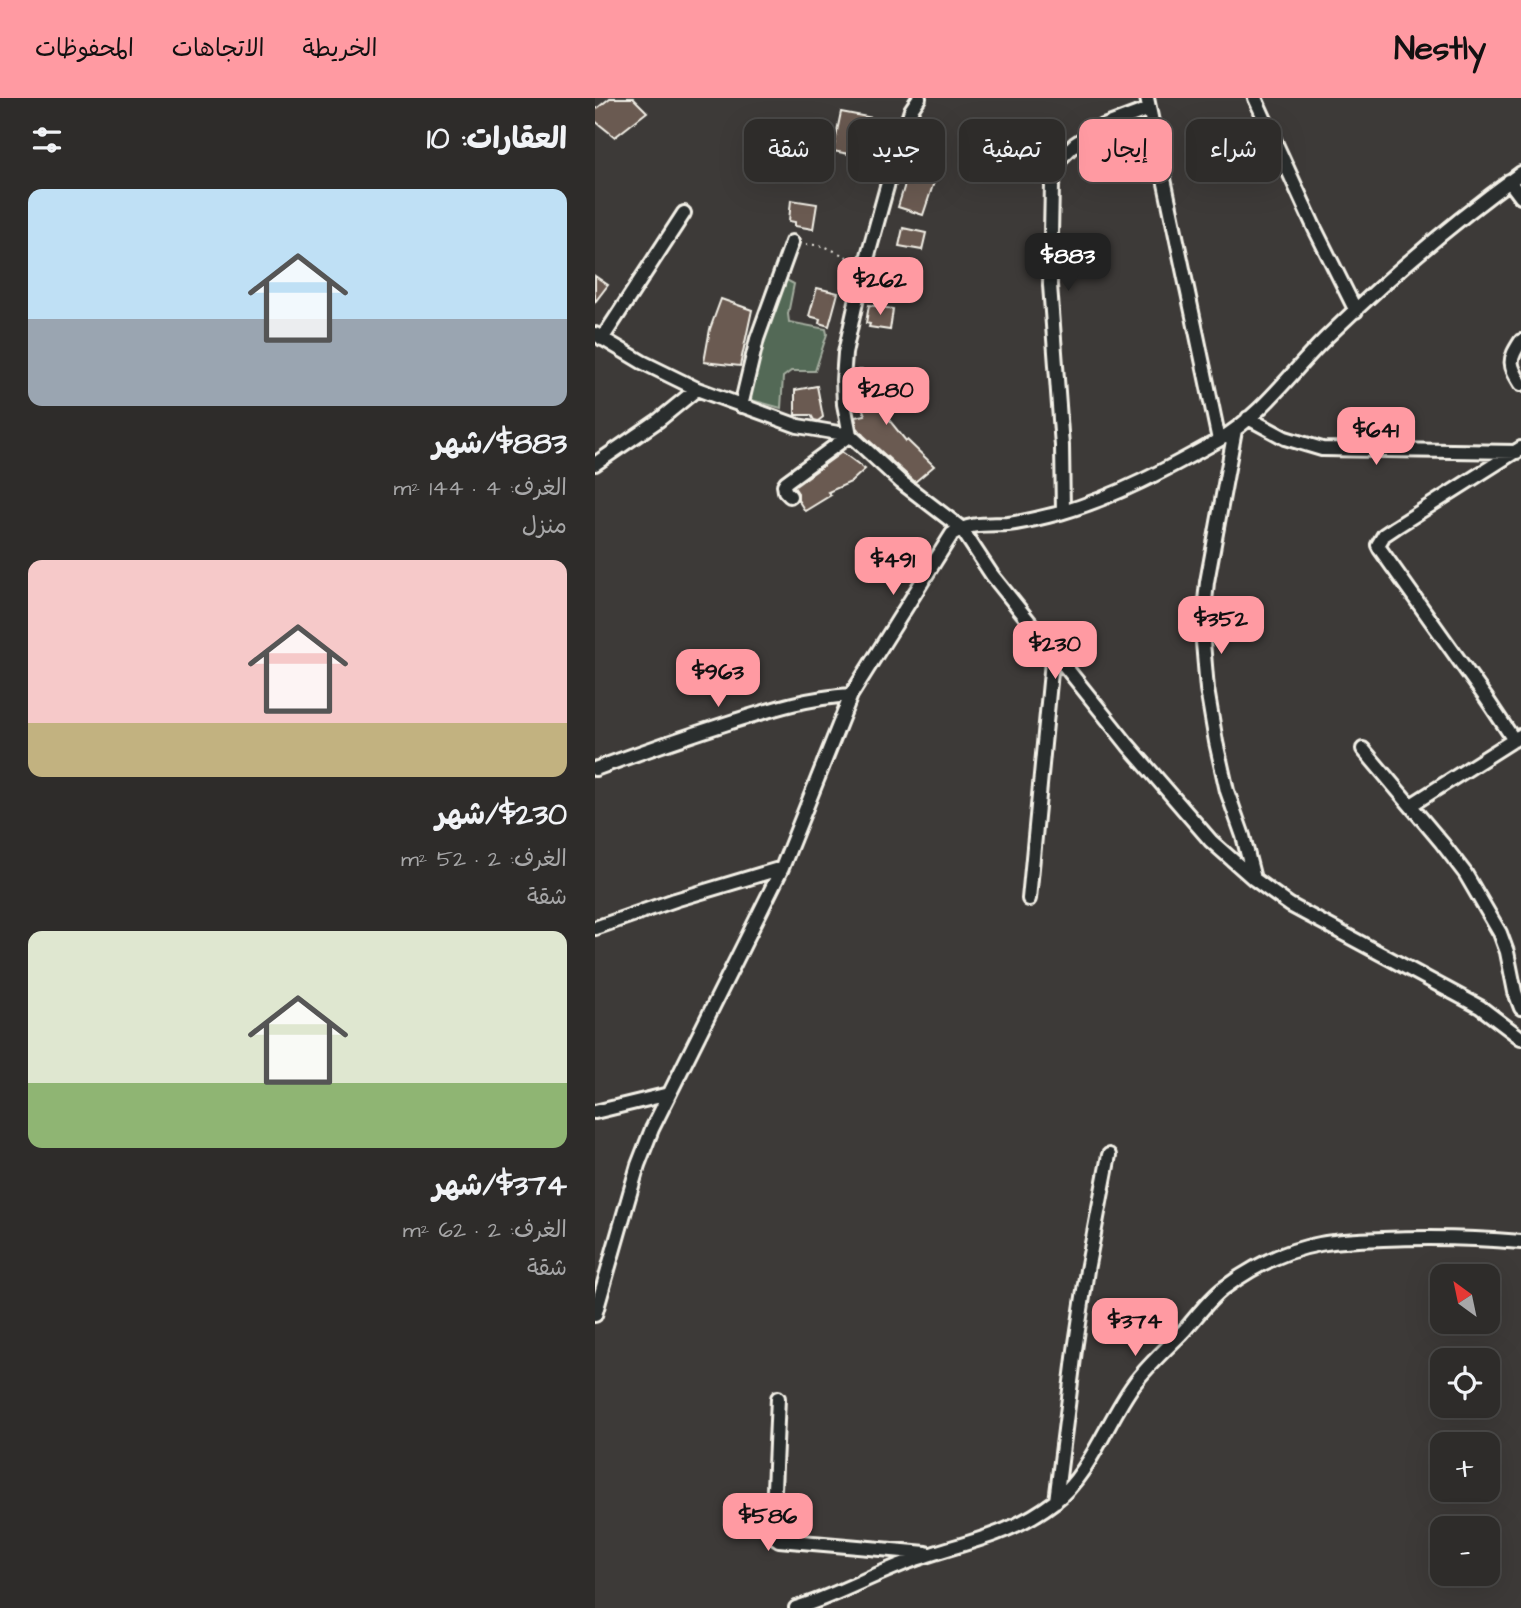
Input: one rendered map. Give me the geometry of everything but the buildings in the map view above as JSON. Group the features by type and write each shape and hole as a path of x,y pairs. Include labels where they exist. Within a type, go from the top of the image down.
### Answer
{"street":[{"path":"904,98 911,110"},
{"path":"850,435 844,404 845,353 859,288 891,172 911,110 919,98"},
{"path":"1255,98 1356,311"},
{"path":"1063,512 1062,446 1050,285 1052,185 1060,159 1075,144 1101,127 1148,104 1219,440"},
{"path":"595,1315 638,1165 652,1129 782,868 851,695 952,534 961,528 975,525 1028,521 1112,495 1166,469 1235,430 1272,398 1316,349 1417,254 1521,173"},
{"path":"1509,181 1521,197"},
{"path":"684,213 599,336 642,362 697,389 798,426 850,435 901,482 961,528 992,575 1128,745 1211,841 1254,879 1290,905 1480,1007 1521,1038"},
{"path":"741,406 757,339 791,244"},
{"path":"1521,341 1512,356 1511,368 1521,384"},
{"path":"595,464 659,420 697,389"},
{"path":"1248,418 1285,438 1322,449 1519,451"},
{"path":"1235,430 1207,582 1203,642 1216,742 1227,791 1254,879"},
{"path":"790,496 784,488 786,482 850,435"},
{"path":"1411,805 1518,738 1486,698 1378,545 1390,531 1519,451"},
{"path":"1029,898 1053,651"},
{"path":"595,769 796,702 851,695"},
{"path":"1363,749 1465,873 1500,933 1521,1008"},
{"path":"595,928 675,900 782,868"},
{"path":"595,1112 669,1094"},
{"path":"1056,1501 1083,1296 1109,1155"},
{"path":"796,1608 908,1562 997,1534 1032,1518 1056,1501 1070,1487 1091,1456 1134,1384 1222,1289 1270,1260 1320,1244 1349,1240 1422,1237 1521,1242"},
{"path":"778,1398 772,1535 779,1539 931,1554"}],"path":[{"path":"791,244 824,246 847,257"}],"green space":[{"path":"779,276 794,284 789,322 826,329 827,334 815,371 791,371 783,377 781,408 748,399"}]}
